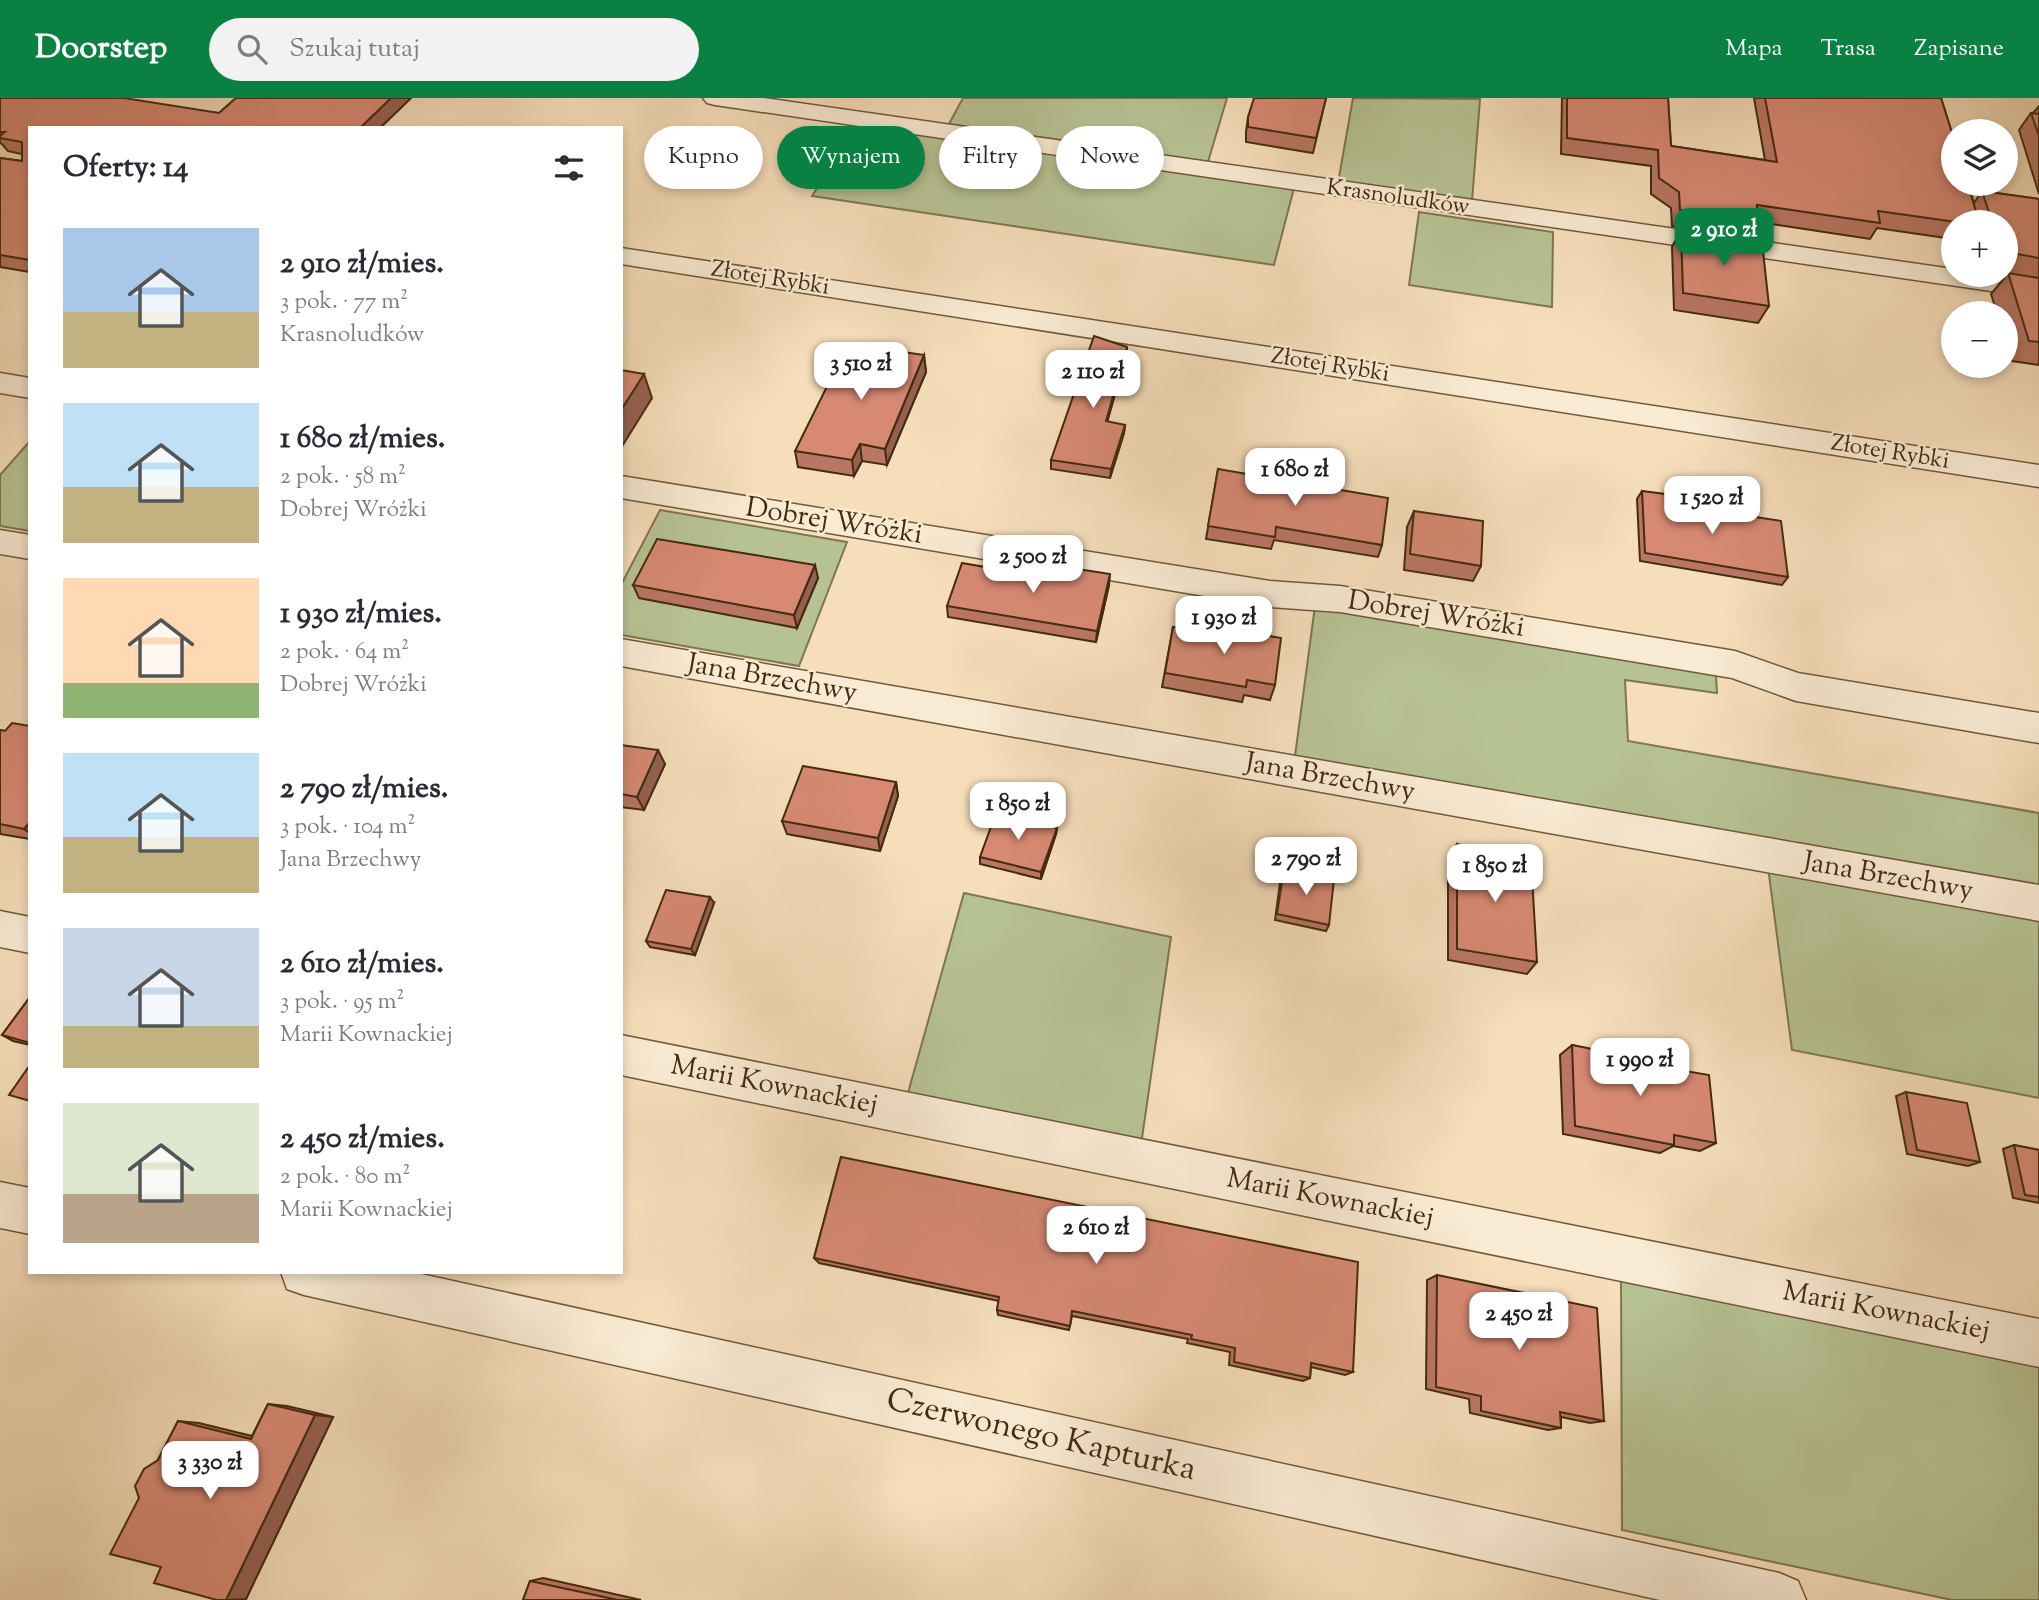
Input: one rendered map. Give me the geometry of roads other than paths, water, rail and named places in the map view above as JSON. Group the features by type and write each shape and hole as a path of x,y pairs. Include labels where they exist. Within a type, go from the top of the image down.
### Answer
{"street":[{"name":"Krasnoludków","path":"715,98 2039,290"},
{"name":"Złotej Rybki","path":"623,256 2039,476"},
{"path":"0,383 28,388"},
{"name":"Dobrej Wróżki","path":"623,486 1269,594 1340,599 1735,665 1796,687 2039,728"},
{"path":"0,542 28,547"},
{"name":"Jana Brzechwy","path":"623,652 2039,903"},
{"path":"0,929 28,935"},
{"name":"Marii Kownackiej","path":"623,1055 2039,1343"},
{"path":"0,1205 28,1211"},
{"name":"Czerwonego Kapturka","path":"313,1274 1779,1600"}]}
